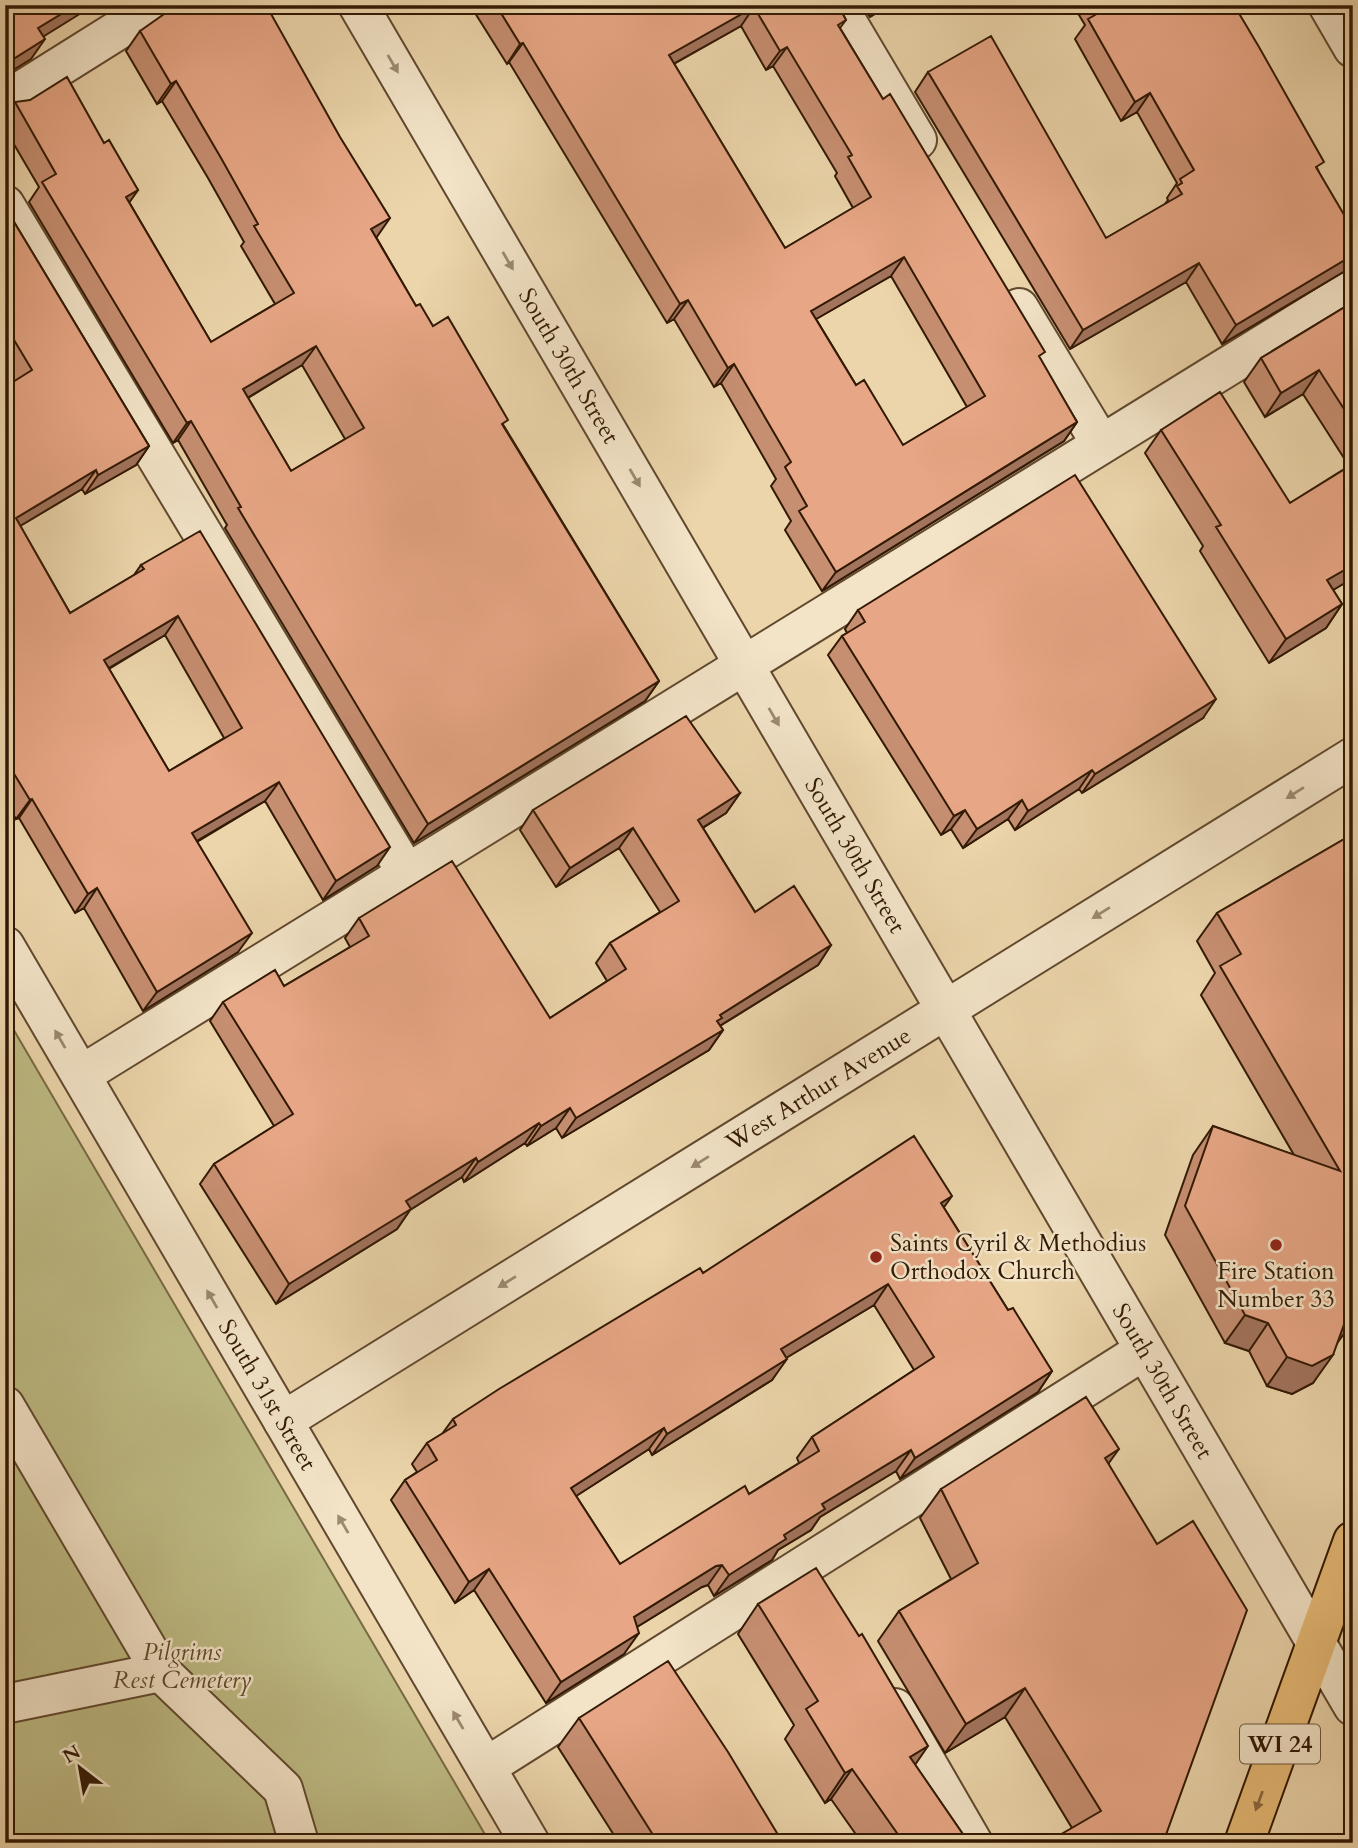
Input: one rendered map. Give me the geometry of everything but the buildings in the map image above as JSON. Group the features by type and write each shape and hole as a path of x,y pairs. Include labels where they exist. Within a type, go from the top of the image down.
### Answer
{"main road":[{"name":"WI 24","path":"1244,1843 1353,1541"}],"street":[{"path":"5,101 158,5"},
{"name":"South 30th Street","path":"358,5 1353,1706"},
{"path":"837,5 937,172"},
{"path":"5,205 406,872"},
{"path":"1001,278 1101,444"},
{"path":"81,1075 1353,289"},
{"name":"West Arthur Avenue","path":"283,1421 1353,757"},
{"name":"South 31st Street","path":"5,946 530,1843"},
{"path":"486,1767 1143,1351"},
{"path":"5,1406 161,1672 283,1789 299,1843"},
{"path":"807,1563 828,1598"},
{"path":"5,1704 161,1672"},
{"path":"878,1679 973,1843"}],"green space":[{"name":"Pilgrims Rest Cemetery","path":"5,1015 490,1843 5,1843"}],"place":[{"name":"Fire Station Number 33","path":"1276,1245"},
{"name":"Saints Cyril & Methodius Orthodox Church","path":"876,1257"}]}
